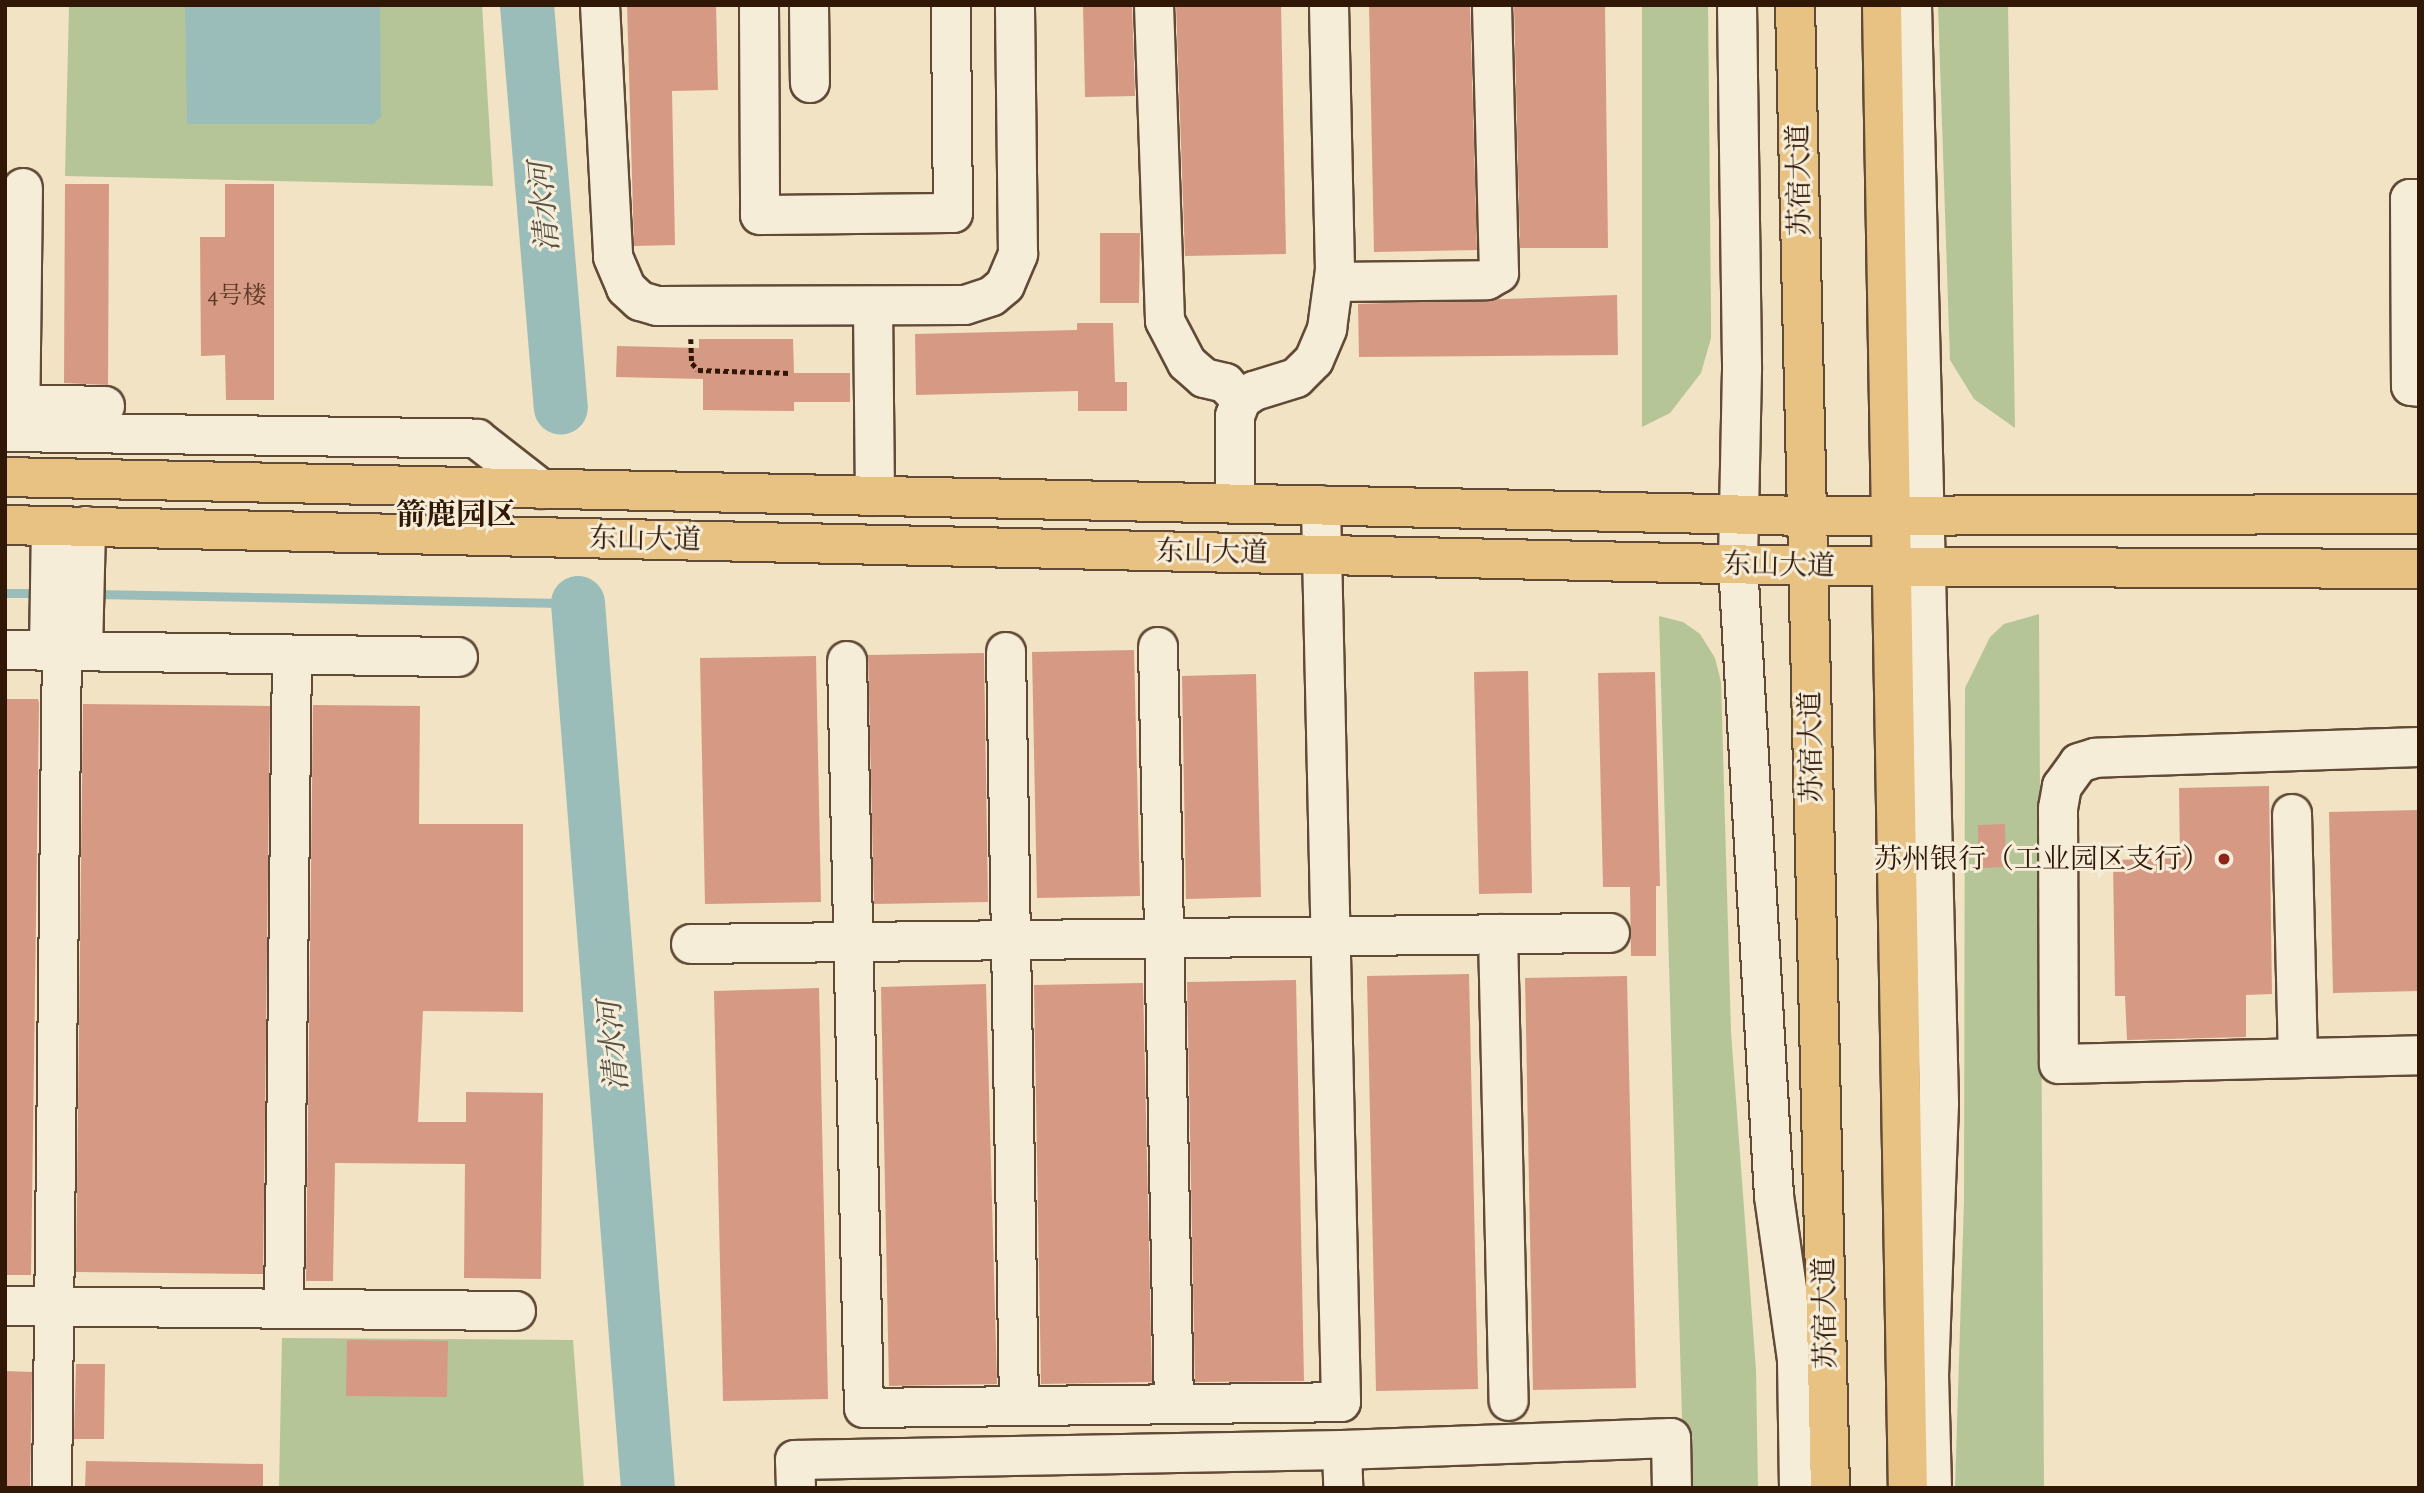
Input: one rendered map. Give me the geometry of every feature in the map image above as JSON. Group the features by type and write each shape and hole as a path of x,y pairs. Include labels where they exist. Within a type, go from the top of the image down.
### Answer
{"main road":[{"name":"苏宿大道","path":"1795,5 1830,1488"},
{"path":"1882,5 1909,515"},
{"name":"东山大道","path":"5,477 1805,516 2419,514"},
{"name":"东山大道","path":"5,525 1807,566 2419,569"},
{"path":"1908,1488 1910,566"}],"lane":[{"path":"600,5 613,257 626,288 640,301 657,306 965,305 992,296 1012,268 1018,254 1015,5"},
{"path":"759,5 760,215 953,213 951,5"},
{"path":"809,5 810,83"},
{"path":"1154,5 1165,321 1187,363 1204,378 1225,383 1241,400"},
{"path":"1235,503 1235,416 1241,400 1254,391 1296,378 1314,360 1327,329 1334,282 1329,5"},
{"path":"1334,282 1487,280 1499,273 1492,5"},
{"path":"1737,5 1742,370 1738,564 1774,1196 1797,1360 1799,1488"},
{"path":"1912,5 1910,566 1939,1104 1929,1374 1932,1488"},
{"path":"13,418 19,171"},
{"path":"2419,199 2410,199 2411,386 2419,387"},
{"path":"873,306 875,496"},
{"path":"13,418 277,409"},
{"path":"13,418 477,439 541,489"},
{"path":"847,661 864,1408 1341,1402 1321,505"},
{"path":"52,1488 69,526"},
{"path":"1158,647 1174,1404"},
{"path":"5,650 458,657"},
{"path":"1006,652 1018,1405"},
{"path":"284,1309 292,655"},
{"path":"2419,747 2095,758 2079,763 2062,786 2058,808 2059,1064 2419,1055"},
{"path":"2292,814 2298,1058"},
{"path":"691,944 1610,933"},
{"path":"1498,934 1509,1401"},
{"path":"5,1306 516,1311"},
{"path":"796,1488 795,1460 1020,1472 1342,1450 1671,1437 1672,1488"},
{"path":"1342,1450 1343,1488"}],"path":[{"path":"690,306 692,363 698,370 790,373"}],"green space":[{"path":"69,5 482,5 493,186 65,176"},
{"path":"1642,5 1708,5 1711,338 1701,373 1670,413 1642,427"},
{"path":"1938,5 2008,5 2015,428 1974,399 1950,360"},
{"path":"2039,614 2044,1488 1955,1488 1964,1200 1965,688 1990,637 2004,624"},
{"path":"1659,616 1683,622 1700,634 1715,658 1721,682 1731,1032 1756,1370 1758,1488 1684,1488"},
{"path":"282,1338 573,1340 584,1488 279,1488"}],"water":[{"path":"185,5 380,5 381,116 374,124 187,124"}],"building":[{"path":"627,5 716,5 718,90 672,91 675,245 634,246"},
{"path":"1083,5 1132,5 1135,96 1085,97"},
{"path":"1176,5 1281,5 1286,254 1185,256"},
{"path":"1369,5 1470,5 1477,250 1374,252"},
{"path":"1514,5 1605,5 1608,248 1520,248"},
{"path":"65,184 109,184 108,385 64,383"},
{"path":"225,184 274,184 274,400 226,400 225,355 201,356 200,237 225,237"},
{"path":"1100,233 1140,233 1139,303 1100,303"},
{"path":"1617,295 1618,355 1359,357 1358,304"},
{"path":"1077,323 1113,323 1115,382 1127,382 1127,411 1078,411 1078,391 916,395 915,334 1077,330"},
{"path":"699,339 793,339 794,373 850,373 850,402 794,402 794,411 703,410 703,379 616,377 617,346 699,348"},
{"path":"1134,650 1140,896 1037,898 1032,652"},
{"path":"984,653 988,902 874,904 868,655"},
{"path":"816,656 821,902 705,904 700,658"},
{"path":"1528,671 1532,893 1479,894 1474,672"},
{"path":"1655,672 1660,886 1656,886 1656,956 1631,956 1630,887 1603,887 1598,673"},
{"path":"1256,674 1261,897 1186,899 1182,676"},
{"path":"5,699 38,699 39,703 31,1275 5,1275"},
{"path":"83,704 270,706 263,1274 76,1272"},
{"path":"313,705 420,706 419,824 523,824 523,1012 423,1011 418,1122 466,1122 466,1092 543,1093 541,1279 464,1278 465,1164 335,1163 333,1281 306,1281"},
{"path":"2269,786 2272,994 2246,995 2246,1037 2127,1040 2125,996 2115,996 2113,860 2180,858 2179,788"},
{"path":"2419,810 2419,991 2333,993 2329,812"},
{"path":"2005,824 2006,867 1979,868 1978,825"},
{"path":"1469,974 1478,1389 1376,1391 1367,976"},
{"path":"1627,976 1636,1388 1533,1390 1525,978"},
{"path":"1296,980 1304,1381 1195,1382 1187,982"},
{"path":"1143,983 1152,1382 1041,1384 1034,985"},
{"path":"986,984 997,1384 889,1386 881,987"},
{"path":"819,988 828,1399 723,1401 714,991"},
{"path":"347,1340 448,1341 447,1397 346,1396"},
{"path":"76,1364 105,1364 104,1439 74,1439"},
{"path":"5,1371 32,1372 30,1488 5,1488"},
{"path":"86,1461 263,1464 263,1488 85,1488"}],"waterway":[{"name":"清水河","path":"527,5 561,408"},
{"path":"5,593 42,593"},
{"path":"94,594 578,603"},
{"name":"清水河","path":"578,603 648,1488"}],"place":[{"name":"苏州银行（工业园区支行）","path":"2224,859"}],"district":[{"name":"箭鹿园区","path":"456,514"}]}
